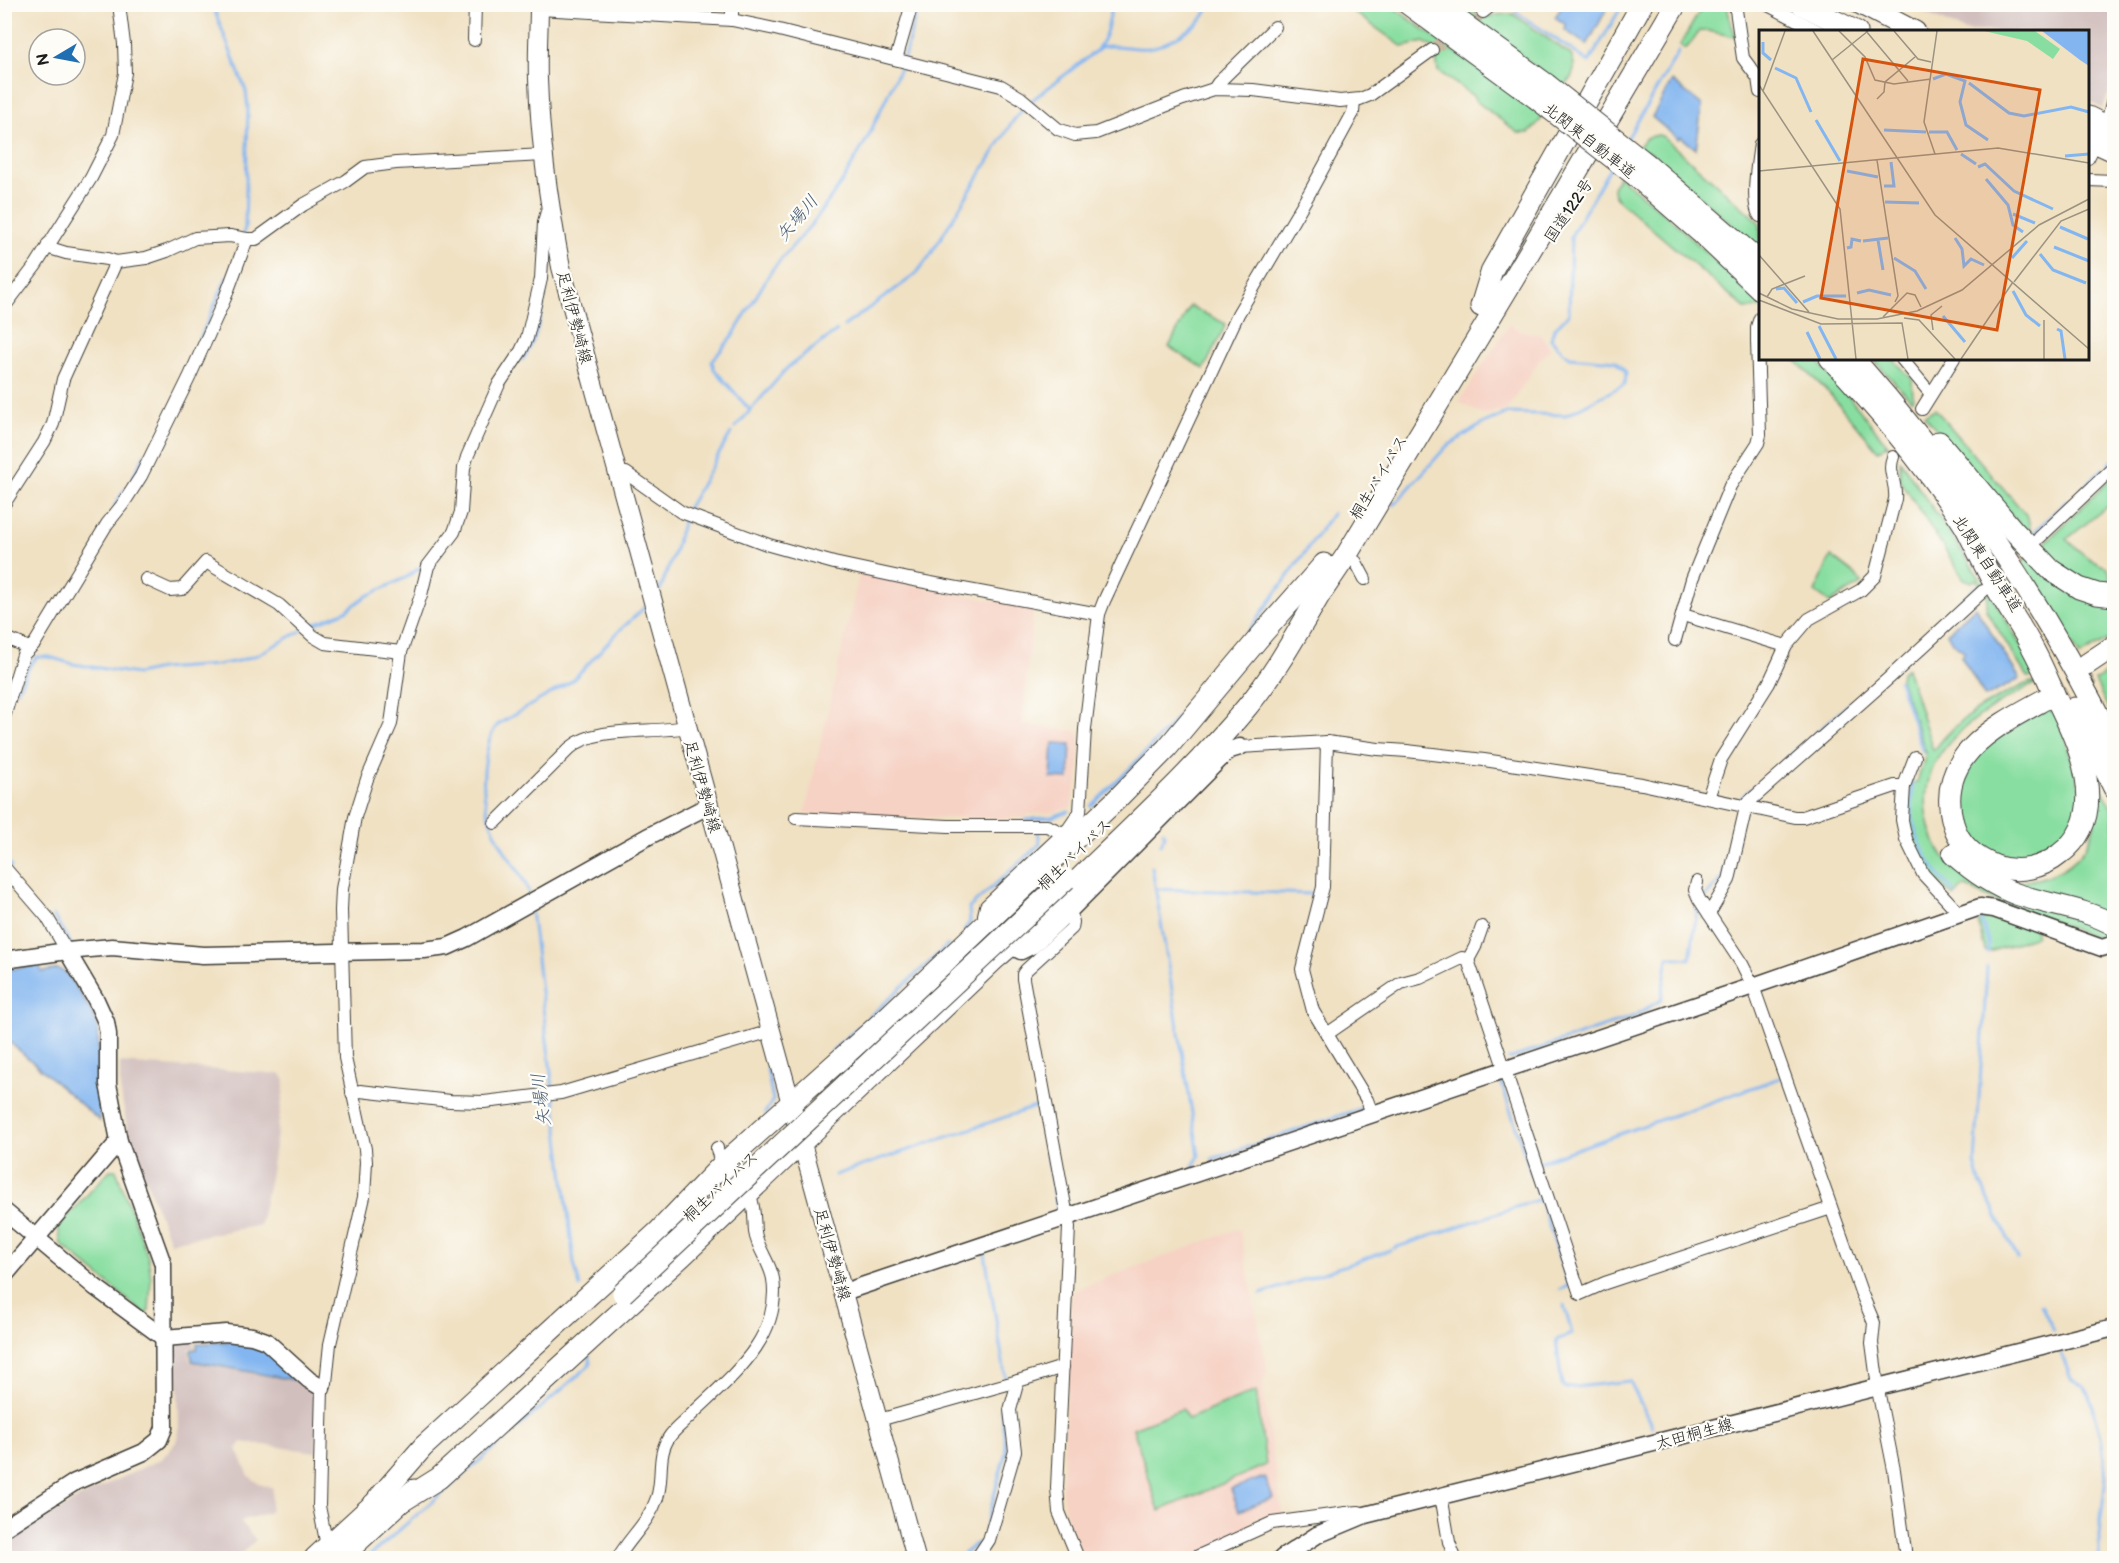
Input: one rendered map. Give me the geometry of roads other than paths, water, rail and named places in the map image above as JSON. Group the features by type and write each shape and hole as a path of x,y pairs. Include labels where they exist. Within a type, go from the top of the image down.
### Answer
{"highway":[{"name":"北関東自動車道","path":"1408,4 1541,91"},
{"name":"北関東自動車道","path":"1436,4 1541,91 1759,260"},
{"path":"1486,311 1492,270 1642,4"},
{"name":"桐生バイパス","path":"328,1556 404,1500 619,1288 1194,752 1230,712 1280,649 1346,556 1660,4"},
{"name":"桐生バイパス","path":"1062,875 1176,755 1277,634 1486,311 1676,4"},
{"name":"国道122号","path":"1486,311 1523,276 1575,201 1692,4"},
{"path":"1801,4 1853,30"},
{"path":"1822,4 1868,30"},
{"path":"1861,4 1911,30"},
{"path":"2096,135 2115,151"},
{"path":"2096,135 2115,160"},
{"name":"北関東自動車道","path":"1642,170 1700,232 1759,287"},
{"name":"北関東自動車道","path":"1832,360 1936,485 1966,528 2033,634 2084,723 2115,788"},
{"name":"北関東自動車道","path":"1855,360 1887,397 1978,514 2059,643 2115,746"},
{"path":"1867,360 1959,464 2026,545 2051,570 2079,588 2097,594 2115,596"},
{"path":"1966,528 1997,590 2032,647 2070,727 2087,782 2088,802 2083,825 2072,844 2043,865 2026,869 1999,867 1971,853 1954,829 1949,805 1952,780 1966,754 1983,737 2044,693 1996,712 1958,744 1946,761 1935,796 1936,817 1941,835 1952,853 1969,869 1993,884 2017,894 2063,906 2115,925"},
{"path":"378,1499 423,1447 658,1232 720,1156 790,1103 884,1021 1038,877 1167,748 1324,564"},
{"path":"404,1500 439,1478 682,1256 1011,946 1193,769 1248,706 1279,664 1323,589"},
{"path":"2115,646 2089,669 2115,660"},
{"name":"桐生バイパス","path":"328,1556 378,1499 619,1288"}],"main road":[{"name":"足利伊勢崎線","path":"539,7 538,80 544,155 561,267 916,1558"}],"street":[{"path":"4,307 20,288 91,178 113,135 125,73 119,4"},
{"path":"474,40 475,4"},
{"path":"732,4 732,20"},
{"path":"896,59 912,4"},
{"path":"1738,4 1736,10 1743,58 1759,83"},
{"path":"1766,4 1816,30"},
{"path":"539,7 732,20 896,59 1001,86 1021,98 1058,129 1075,135 1096,133 1214,89 1253,90 1340,101 1354,100 1370,95 1432,50"},
{"path":"1214,89 1275,27"},
{"path":"2096,135 2115,95"},
{"path":"1354,100 1353,113 1310,192 1238,314 1099,614 1085,729 1080,812 1076,820 986,906 984,915 1011,946 1024,951 1070,910 1224,754 1240,747 1327,742 1581,774 1642,784 1795,817 1895,786 1904,786"},
{"path":"48,244 53,249 66,253 116,262 146,258 195,238 230,236 256,239 303,205 346,181 365,167 396,163 544,155"},
{"path":"1759,156 1756,173 1756,205 1759,214"},
{"path":"2089,180 2115,181"},
{"path":"328,1556 319,1506 322,1388 326,1383 330,1344 364,1197 366,1155 345,1058 342,889 347,852 367,779 391,724 400,652 421,595 428,566 453,532 460,512 467,458 499,384 527,339 541,279 544,222 550,203"},
{"path":"4,717 23,655 34,644 107,524 141,476 225,298 247,239"},
{"path":"4,504 44,442 52,424 63,379 116,262"},
{"path":"1675,640 1692,579 1730,486 1758,443 1760,435 1757,327 1759,322"},
{"path":"1903,360 1931,393"},
{"path":"1922,409 1953,360"},
{"path":"1708,798 1721,759 1769,683 1786,646 1809,619 1861,590 1875,576 1895,499 1896,487 1890,468 1893,457"},
{"path":"2039,538 2115,467"},
{"path":"617,474 626,473 663,501 685,513 769,545 834,563 1099,614"},
{"path":"1346,556 1356,562 1365,579"},
{"path":"146,579 170,590 182,590 206,562 279,605 305,629 326,643 400,652"},
{"path":"1704,907 1730,879 1742,806 1895,673 1983,591"},
{"path":"1683,615 1786,646"},
{"path":"4,637 29,648"},
{"path":"495,823 576,743 588,737 686,727"},
{"path":"1327,742 1323,887 1302,969 1313,1011 1367,1100 1372,1113"},
{"path":"1915,757 1904,786 1902,820 1906,838 1923,874 1960,914"},
{"path":"4,960 112,947 203,955 424,950 447,947 708,806"},
{"path":"796,818 948,826 1047,826 1063,833"},
{"path":"4,867 47,917 96,1000 106,1022 108,1084 119,1141 163,1264 164,1338 164,1428 159,1440 144,1452 75,1482 4,1528"},
{"path":"1697,882 1695,890 1704,907 1742,964 1753,986 1874,1323 1872,1343 1894,1470 1906,1558"},
{"path":"844,1292 1065,1213 1753,986 1960,914 1986,907 2102,948 2113,947"},
{"path":"1070,910 1074,922 1072,928 1026,970 1023,980 1069,1227 1058,1501 1059,1512 1078,1558"},
{"path":"1482,927 1476,947 1468,960 1580,1294 1605,1283 1831,1208"},
{"path":"1327,1034 1401,983 1420,978 1462,958 1468,960"},
{"path":"352,1093 360,1091 450,1101 484,1102 561,1093 771,1031"},
{"path":"4,1276 119,1141"},
{"path":"618,1558 653,1508 660,1487 661,1456 670,1436 722,1388 751,1355 768,1324 774,1292 773,1277 755,1233 754,1211 748,1192 720,1156"},
{"path":"4,1211 95,1287 164,1338 226,1333 252,1336 266,1341 309,1380 322,1388"},
{"name":"太田桐生線","path":"1282,1558 1317,1535 1365,1515 2115,1328"},
{"path":"879,1420 1063,1367"},
{"path":"976,1558 989,1540 1015,1450 1010,1410 1010,1383"},
{"path":"1442,1495 1449,1542 1455,1558"},
{"path":"1194,1558 1272,1523 1355,1512 1365,1515"}],"water":[{"path":"1563,5 1609,5 1587,45 1565,30 1566,25 1555,17"},
{"path":"1672,81 1702,105 1696,149 1681,137 1678,139 1652,117"},
{"path":"1975,607 2020,679 1985,697 1961,656 1965,652 1952,642 1947,633"},
{"path":"1053,743 1071,744 1069,779 1051,778"},
{"path":"39,965 42,972 58,969 67,973 93,1014 98,1029 100,1121 5,1038 5,970"},
{"path":"233,1341 264,1348 298,1381 192,1361 191,1350 197,1349 197,1344"},
{"path":"1265,1477 1273,1498 1239,1511 1231,1489"}],"waterway":[{"path":"212,4 246,91 248,108 243,234"},
{"name":"矢場川","path":"904,57 919,4"},
{"path":"1098,48 1106,33 1112,4"},
{"path":"1031,101 1101,47 1143,48 1161,45 1200,21 1209,4"},
{"path":"1516,12 1589,62 1623,4"},
{"path":"1627,139 1679,51"},
{"name":"矢場川","path":"750,410 714,369 712,361 732,337 772,270 815,220 842,182 867,139 902,64"},
{"path":"844,326 915,275 929,257 1013,121 1026,106"},
{"path":"1394,505 1446,447 1484,423 1507,413 1566,415 1625,384 1626,372 1615,361 1570,357 1551,339 1554,329 1569,314 1571,236 1611,166"},
{"path":"547,278 548,249"},
{"path":"189,364 227,277"},
{"path":"522,360 536,334 546,284"},
{"path":"735,428 788,367 837,331"},
{"name":"矢場川","path":"686,511 731,433"},
{"path":"133,477 145,454"},
{"path":"2109,464 2114,459"},
{"path":"2081,490 2104,468"},
{"path":"115,505 126,488"},
{"path":"2033,533 2068,500"},
{"path":"1091,806 1146,752 1215,674 1257,620 1333,513"},
{"name":"矢場川","path":"660,590 684,517"},
{"path":"307,627 346,611 365,597 407,577 425,564"},
{"path":"1895,662 1976,587"},
{"name":"矢場川","path":"529,893 522,877 499,841 486,807 484,770 492,734 500,723 572,681 645,607"},
{"path":"17,691 30,665 37,657 49,657 73,664 137,674 160,669 238,661 257,655 301,631"},
{"path":"1741,801 1742,797 1881,677"},
{"path":"1899,681 1923,752"},
{"path":"4,742 8,720"},
{"path":"1913,783 1915,830 1927,856 1955,893"},
{"path":"1026,820 1052,817 1069,811"},
{"path":"964,930 970,922 969,908 1040,844 1038,831"},
{"path":"1161,844 1165,835 1163,831"},
{"path":"1703,899 1722,879 1730,849"},
{"path":"4,855 11,867"},
{"path":"1152,867 1199,1156 1193,1166"},
{"path":"1156,889 1313,894"},
{"path":"1509,1059 1632,1017 1661,1000 1668,957 1690,959 1698,904"},
{"name":"矢場川","path":"531,910 553,1089"},
{"path":"53,915 71,944"},
{"path":"1981,919 1988,941 1988,952"},
{"path":"832,1051 948,945"},
{"path":"1987,967 1975,1164 1980,1182 2018,1259"},
{"path":"765,1113 773,1100 767,1069 769,1068"},
{"path":"1539,1162 1780,1078"},
{"path":"1501,1082 1569,1286 1560,1289"},
{"name":"矢場川","path":"554,1096 574,1263 580,1287"},
{"path":"835,1175 1038,1106 1058,1213"},
{"path":"1212,1159 1362,1108"},
{"path":"1394,1248 1540,1199"},
{"path":"1261,1294 1390,1250"},
{"path":"985,1254 1006,1380"},
{"path":"1564,1305 1572,1334 1556,1340 1562,1385 1566,1388 1630,1381 1652,1427"},
{"path":"2041,1305 2054,1331"},
{"path":"2061,1352 2071,1379 2084,1386 2090,1396 2101,1436 2106,1477 2099,1535 2099,1558"},
{"name":"矢場川","path":"367,1558 590,1365 589,1357"},
{"path":"985,1530 1006,1451 1001,1409 1009,1392 1008,1387"},
{"path":"958,1558 977,1543"}],"tunnel":[{"path":"1432,50 1483,12"},
{"path":"1990,585 2034,543"},
{"path":"2047,698 2092,674"}]}
